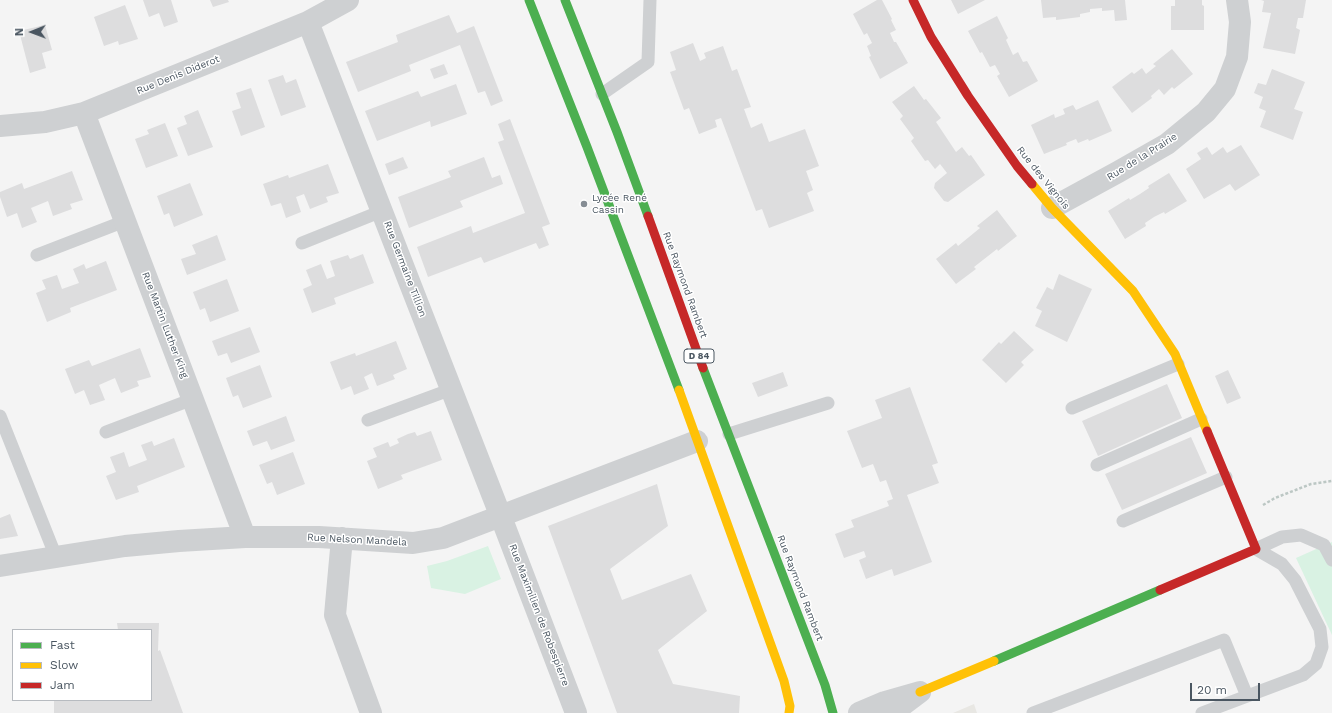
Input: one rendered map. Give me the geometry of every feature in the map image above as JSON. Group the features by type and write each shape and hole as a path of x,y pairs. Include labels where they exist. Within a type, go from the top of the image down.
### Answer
{"main road":[{"name":"D 84","path":"529,0 587,148 697,441 784,681 790,706 789,713"},
{"name":"Rue Raymond Rambert","path":"565,0 617,132 729,434 822,678 833,713"},
{"name":"Rue des Vignois","path":"913,0 931,37 968,96 1017,166 1052,208 1133,291 1177,359 1256,549"},
{"path":"920,692 1256,549"}],"street":[{"name":"Rue Denis Diderot","path":"0,126 45,122 84,113 308,22 348,0"},
{"name":"Rue de la Prairie","path":"1052,208 1167,144 1206,112 1225,89 1237,57 1240,22 1237,0"},
{"name":"Rue Germaine Tillion","path":"308,22 501,516"},
{"name":"Rue Martin Luther King","path":"84,113 245,537"},
{"name":"Rue Nelson Mandela","path":"0,566 125,546 171,541 245,537 342,538 413,543 443,538 697,441"},
{"name":"Rue Maximilien de Robespierre","path":"501,516 576,713"},
{"path":"342,538 335,615 371,713"},
{"path":"860,713 885,702 920,692"},
{"path":"892,713 920,692"}],"lane":[{"path":"602,94 648,62 650,0"},
{"path":"302,243 382,211"},
{"path":"37,254 125,222"},
{"path":"1072,408 1177,359"},
{"path":"368,420 452,389"},
{"path":"106,432 193,399"},
{"path":"729,434 828,403"},
{"path":"0,416 56,557"},
{"path":"1097,465 1201,419"},
{"path":"1123,521 1226,477"},
{"path":"1256,549 1282,537 1301,535 1324,545 1332,560"},
{"path":"1202,713 1303,675 1316,664 1322,647 1320,630 1295,580 1282,564 1256,549"},
{"path":"1033,713 1224,640 1247,696"}],"path":[{"path":"1243,518 1275,498 1311,484 1332,481"}],"shaded area":[{"path":"974,704 977,713 953,713"}],"green space":[{"path":"1332,542 1332,635 1296,558"},
{"path":"488,546 501,579 465,594 431,588 427,566 447,561"}],"building":[{"path":"143,0 171,0 178,22 164,27 159,13 149,17"},
{"path":"210,0 228,0 229,2 213,7"},
{"path":"877,0 882,0 892,19 891,20 896,30 890,33 894,42 896,42 908,63 880,79 869,57 871,56 867,46 872,43 867,33 864,35 853,14"},
{"path":"951,0 985,0 958,14"},
{"path":"1041,0 1125,0 1127,20 1115,21 1114,10 1102,11 1102,8 1090,9 1090,12 1080,14 1080,17 1056,20 1056,17 1043,18"},
{"path":"1175,0 1202,0 1202,5 1204,6 1204,30 1171,30 1171,6 1175,6"},
{"path":"1261,0 1306,0 1303,18 1298,18 1296,28 1300,30 1295,54 1263,48 1271,13 1262,12 1264,1"},
{"path":"125,5 138,39 119,45 118,41 104,46 94,17"},
{"path":"449,15 457,33 474,26 503,101 491,106 485,91 478,93 460,45 409,65 411,71 358,92 346,62 398,42 396,35"},
{"path":"997,16 1008,38 1006,40 1013,55 1018,52 1023,62 1027,61 1038,81 1009,97 997,76 1000,74 995,65 990,67 982,52 980,53 968,31"},
{"path":"45,25 52,50 42,53 46,68 30,73 19,31"},
{"path":"693,43 700,61 706,58 704,53 723,46 732,71 737,69 751,107 744,109 751,128 762,123 769,142 805,129 819,166 806,171 813,190 807,193 814,211 769,228 762,209 756,211 721,118 715,120 717,127 699,134 689,108 684,110 670,72 676,70 670,52"},
{"path":"1172,49 1193,74 1174,89 1172,87 1164,95 1159,89 1151,96 1152,98 1132,113 1112,87 1132,72 1134,74 1142,68 1146,74 1156,66 1153,64"},
{"path":"444,64 448,74 434,79 430,69"},
{"path":"1272,69 1305,82 1294,109 1303,112 1293,140 1260,127 1266,111 1259,108 1263,97 1254,93 1258,83 1266,85"},
{"path":"283,75 286,83 296,79 306,107 281,116 268,80"},
{"path":"456,84 467,114 431,127 430,121 377,141 365,111 418,91 421,97"},
{"path":"914,86 924,100 926,99 941,118 936,122 956,152 962,147 969,156 971,155 985,175 948,202 944,201 934,188 935,183 947,173 940,164 935,169 928,160 925,161 911,141 914,138 900,119 903,116 892,102"},
{"path":"251,88 265,127 241,136 232,111 241,108 236,93"},
{"path":"1098,100 1112,131 1089,141 1088,139 1078,143 1076,139 1066,143 1067,145 1044,154 1031,125 1054,114 1055,118 1065,114 1063,109 1073,105 1076,110"},
{"path":"198,110 213,147 188,156 177,128 187,124 184,116"},
{"path":"510,119 550,224 542,227 549,245 539,249 536,243 484,263 481,257 428,277 417,247 471,226 473,233 525,213 498,142 504,140 498,124"},
{"path":"165,123 178,156 146,168 135,139 149,134 147,130"},
{"path":"1241,145 1260,175 1235,191 1230,184 1204,199 1186,169 1201,159 1197,153 1207,147 1212,155 1223,147 1227,153"},
{"path":"403,157 408,168 389,175 385,164"},
{"path":"484,157 492,178 500,175 503,184 460,201 463,207 409,228 398,197 451,177 448,171"},
{"path":"328,164 339,193 326,197 328,202 310,209 304,194 296,197 301,212 286,218 281,203 271,206 263,184 288,175 289,178"},
{"path":"72,171 83,200 70,204 72,209 53,216 48,201 31,208 37,222 22,228 17,213 7,217 0,197 0,192 22,183 24,189"},
{"path":"1169,173 1187,201 1165,214 1164,212 1154,217 1145,223 1146,226 1125,239 1108,211 1129,198 1130,200 1140,194 1149,188 1148,186"},
{"path":"190,183 203,215 174,227 169,213 164,215 157,196"},
{"path":"997,210 1017,236 974,267 976,269 956,284 936,259 956,243 958,246 980,228 977,226"},
{"path":"217,235 226,260 187,275 181,259 196,254 192,245"},
{"path":"363,254 374,283 334,298 336,304 312,313 303,289 312,285 306,270 321,264 327,279 335,276 330,261 348,255 350,259"},
{"path":"106,261 117,290 70,308 71,312 47,322 36,293 46,289 42,280 57,275 62,289 79,283 73,269 84,264 86,269"},
{"path":"1059,274 1092,289 1067,342 1035,326 1042,311 1036,308 1047,287 1053,290"},
{"path":"227,279 239,311 210,322 205,308 200,310 193,292"},
{"path":"250,327 260,352 231,363 227,353 218,356 212,341"},
{"path":"1014,331 1034,350 1021,362 1024,365 1006,383 982,360 999,342 1001,344"},
{"path":"396,341 407,369 393,375 395,379 377,386 372,373 364,377 369,389 354,395 351,386 341,390 330,362 355,353 356,356"},
{"path":"140,348 151,377 137,381 139,386 121,393 115,378 99,385 105,400 90,405 84,390 75,394 65,369 89,360 92,366"},
{"path":"260,365 272,397 243,408 238,395 233,397 226,378"},
{"path":"1228,370 1241,398 1227,404 1215,376"},
{"path":"783,372 788,386 758,397 752,383"},
{"path":"1167,384 1182,418 1098,456 1082,421"},
{"path":"910,387 938,463 932,465 939,483 907,495 932,562 894,576 892,569 866,579 859,560 866,557 864,551 844,558 835,534 854,527 851,520 889,506 887,501 893,499 886,480 880,482 873,464 862,468 847,431 882,418 875,400"},
{"path":"286,416 295,441 271,450 267,441 253,446 247,431"},
{"path":"431,431 442,460 401,475 403,479 378,489 367,461 377,457 373,448 388,442 390,447 399,443 397,439 408,434 415,432 417,436"},
{"path":"1191,437 1207,473 1122,510 1105,474"},
{"path":"174,438 185,467 137,486 139,492 116,500 106,476 116,472 110,457 124,452 129,467 147,460 141,445 152,441 154,446"},
{"path":"293,452 305,484 277,495 272,482 267,484 259,465"},
{"path":"657,484 668,526 610,569 622,600 691,574 707,611 658,650 673,684 740,696 739,713 617,713 548,526"},
{"path":"10,514 18,536 0,539 0,518"},
{"path":"117,623 159,623 158,651 160,650 183,713 54,713 54,701 152,701 152,629 118,629"}],"traffic: fast":[{"path":"529,0 587,147 679,390"},
{"path":"565,0 648,216"},
{"path":"703,368 825,685 833,713"},
{"path":"994,661 1160,590"}],"traffic: slow":[{"path":"1032,184 1052,208 1133,291 1175,354 1207,431"},
{"path":"679,390 784,681 790,706 789,713"},
{"path":"920,692 994,661"}],"traffic: jam":[{"path":"913,0 931,37 968,96 1017,166 1032,184"},
{"path":"648,216 703,368"},
{"path":"1160,590 1256,549 1207,431"}],"place":[{"name":"Lycée René Cassin","path":"584,204"}]}
